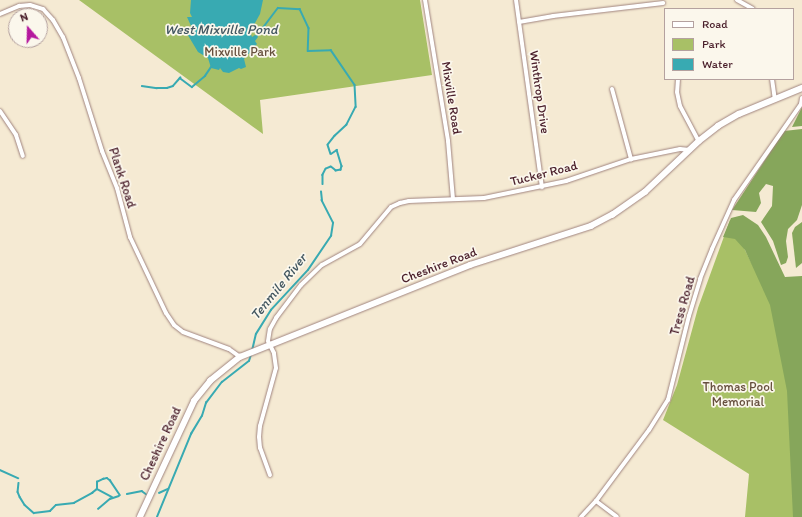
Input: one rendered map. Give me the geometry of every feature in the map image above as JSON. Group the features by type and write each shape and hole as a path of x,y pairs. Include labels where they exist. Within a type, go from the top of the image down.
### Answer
{"main road":[{"name":"Cheshire Road","path":"140,517 194,401 210,381 240,357 470,265 591,226 612,215 646,192 699,141 718,126 739,114 801,89"}],"street":[{"name":"Mixville Road","path":"425,0 448,141 453,200"},
{"name":"Winthrop Drive","path":"516,0 542,186"},
{"path":"737,0 751,8"},
{"path":"519,22 553,16 663,4"},
{"name":"Plank Road","path":"0,14 19,6 30,5 43,10 53,20 63,37 79,78 102,151 117,188 130,237 166,313 174,325 183,332 229,349 240,357"},
{"path":"678,80 677,92 680,106 699,141"},
{"path":"772,80 775,100"},
{"path":"612,89 630,159"},
{"name":"Tress Road","path":"581,517 596,501 649,430 668,400 689,316 700,279 712,249 734,200 800,104 802,97 801,89"},
{"path":"0,111 16,135 23,156"},
{"name":"Tucker Road","path":"270,344 268,337 276,318 301,285 322,265 360,244 391,207 400,203 484,198 566,181 630,159 680,149 690,150"},
{"path":"270,344 274,353 276,368 260,426 259,437 260,448 270,475"},
{"path":"596,501 617,517"}],"green space":[{"name":"Mixville Park","path":"79,0 420,0 432,75 260,100 263,134"},
{"path":"802,107 802,126 792,127"},
{"path":"802,129 802,205 797,220 788,229 786,241 788,257 786,263 781,265 773,241 761,222 772,206 773,186 766,184 759,193 761,203 756,212 732,210 784,131"},
{"path":"743,215 758,225 766,237 785,277 802,276 802,517 793,517 787,391 770,305 745,250 735,239 723,237 731,218"},
{"name":"Thomas Pool Memorial","path":"730,220 797,354 802,517 745,517 749,474 663,420 677,385 698,308"},
{"path":"802,222 802,263 796,268 792,233 795,227"}],"water":[{"name":"West Mixville Pond","path":"191,0 263,0 260,14 250,32 252,37 255,35 258,37 255,41 257,44 244,59 246,67 241,69 239,68 229,73 223,72 220,68 219,70 211,68 208,58 198,52 186,32 189,33 191,26 187,17 192,17 190,13"}],"waterway":[{"name":"Tenmile River","path":"256,37 278,8 300,9 309,28 308,51 331,50 355,85 356,107 347,125 328,145 331,154 337,150 342,166 341,170 336,171 331,167 326,169 323,175 323,184"},
{"path":"142,86 167,88 173,86 180,78 192,87 205,76 211,67"},
{"name":"Tenmile River","path":"252,351 256,334 271,310 308,270 331,236 333,223 322,201 321,192"},
{"name":"Tenmile River","path":"157,517 191,434 202,416 206,403 222,382 249,361 251,355"},
{"path":"0,470 18,478"},
{"path":"19,483 18,492 20,497 25,505 34,513 50,511 56,505 74,503 92,493 97,489 97,482 107,478 120,495"},
{"path":"97,489 112,497"},
{"name":"Tenmile River","path":"159,493 168,489"},
{"path":"127,494 142,491 146,494"},
{"path":"98,509 110,499 119,496"}]}
